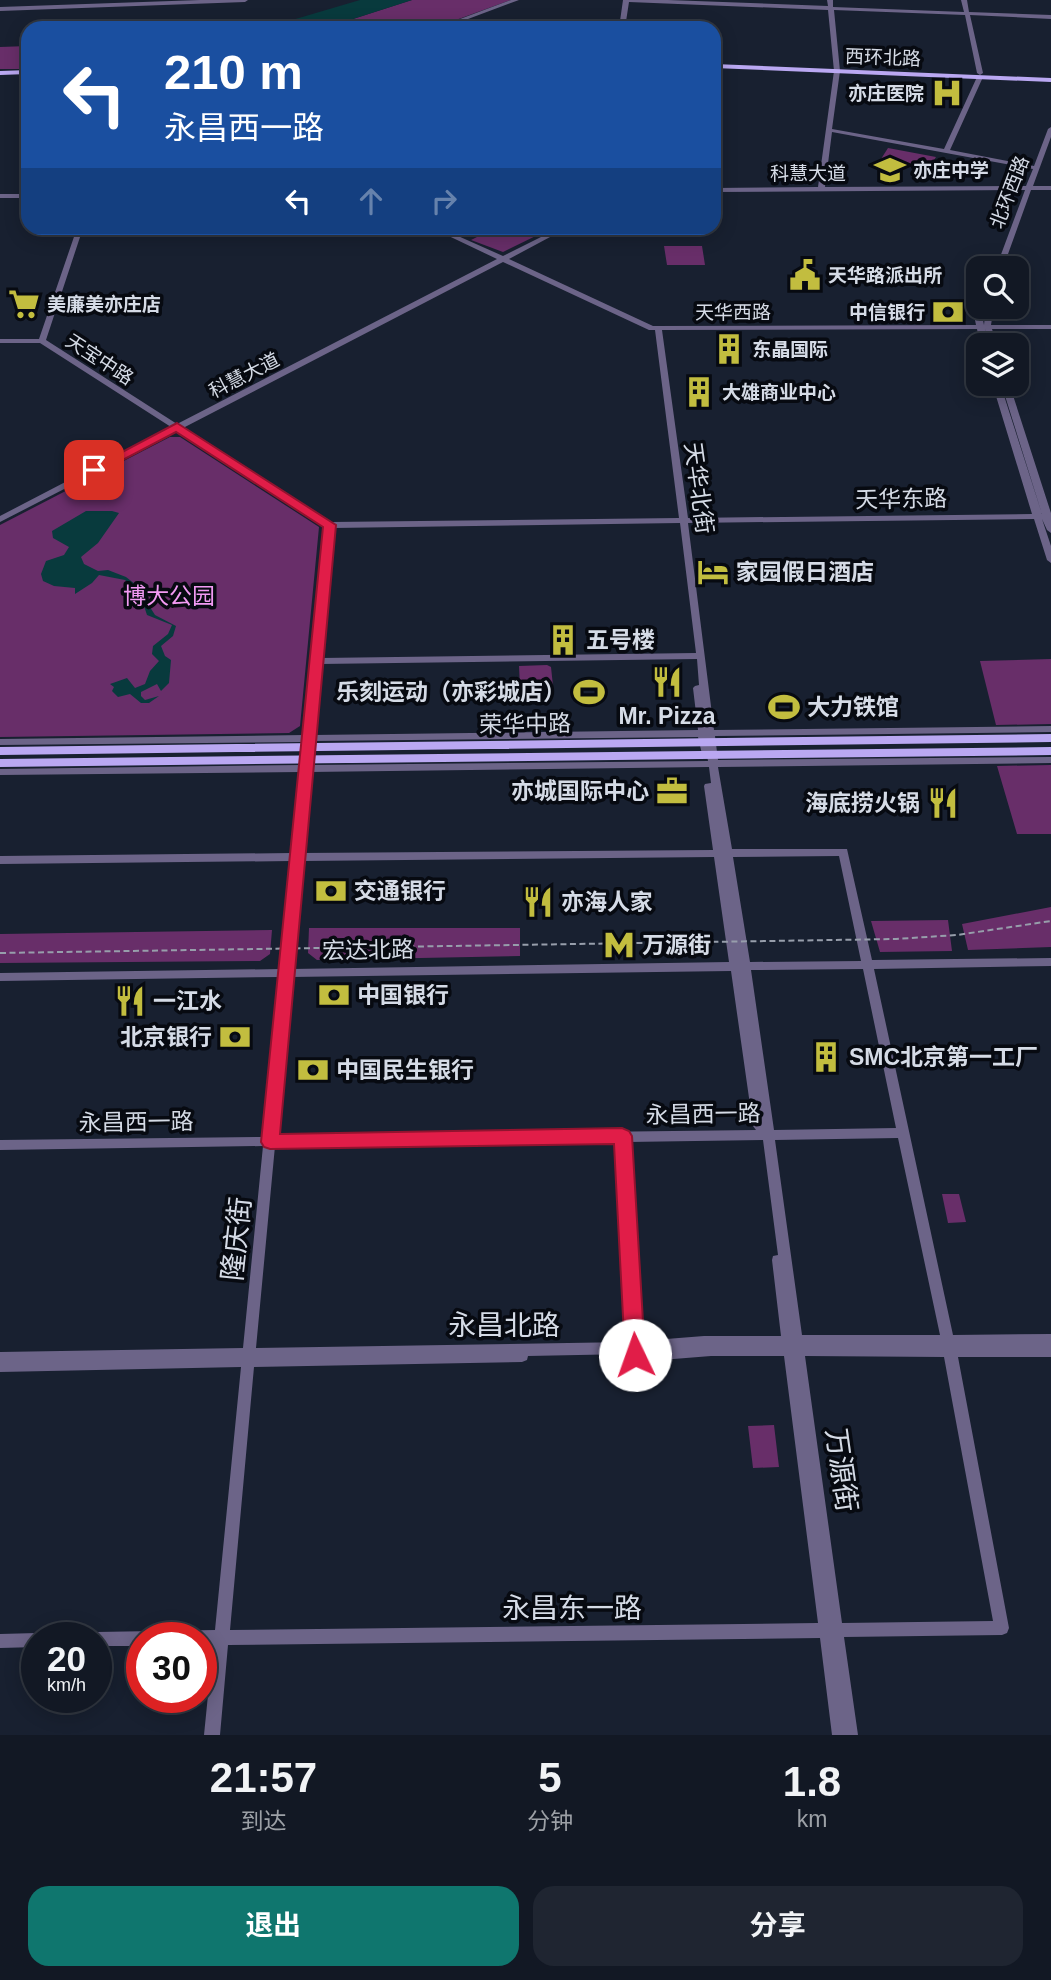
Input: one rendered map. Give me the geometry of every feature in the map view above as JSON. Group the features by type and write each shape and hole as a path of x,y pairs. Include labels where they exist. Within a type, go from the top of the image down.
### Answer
{"main road":[{"name":"西环北路","path":"721,64 1051,78"},
{"path":"0,74 21,74"},
{"name":"荣华中路","path":"0,751 589,756 823,741 1051,738"},
{"name":"荣华中路","path":"0,763 190,762 425,746 1051,751"}],"street":[{"path":"0,8 221,0"},
{"path":"122,3 245,0"},
{"path":"458,21 516,0"},
{"path":"623,21 626,0 1051,17"},
{"path":"821,189 837,69 830,0"},
{"path":"946,151 980,75 964,0"},
{"name":"北环西路","path":"1009,256 1051,129"},
{"path":"829,130 1037,168"},
{"name":"北环西路","path":"1004,256 1051,145"},
{"name":"科慧大道","path":"721,190 1051,187"},
{"path":"0,197 21,196"},
{"path":"43,341 78,235"},
{"name":"天华西路","path":"451,235 655,328 1051,325"},
{"name":"科慧大道","path":"0,519 547,235"},
{"path":"985,319 985,333"},
{"path":"987,319 985,325 988,333"},
{"name":"天华北街","path":"655,328 708,748"},
{"name":"天宝中路","path":"0,341 43,341 329,525"},
{"path":"1001,396 1051,530"},
{"path":"1009,396 1045,516 1051,560"},
{"name":"天华东路","path":"329,525 1045,516"},
{"name":"天华北街","path":"680,521 708,748"},
{"name":"隆庆街","path":"212,1735 309,754 329,525"},
{"path":"317,661 695,656"},
{"path":"0,742 614,765 790,732 1051,729"},
{"path":"790,732 823,741"},
{"path":"397,737 425,746"},
{"path":"0,772 216,771 397,737 1051,760"},
{"path":"0,742 27,751"},
{"name":"万源街","path":"708,748 741,965 832,1632 850,1735"},
{"path":"986,752 1014,760"},
{"path":"589,756 614,765"},
{"path":"190,762 216,771"},
{"path":"0,860 843,852 949,1346"},
{"name":"宏达北路","path":"0,977 1051,962"},
{"name":"永昌西一路","path":"0,1145 903,1133"},
{"path":"622,1136 635,1351"},
{"name":"永昌北路","path":"0,1358 249,1357 949,1346 1051,1340"},
{"name":"永昌北路","path":"949,1346 1051,1351"},
{"name":"永昌东一路","path":"112,1639 1002,1628 949,1346"},
{"name":"永昌北路","path":"0,1366 249,1357"},
{"name":"万源街","path":"832,1632 840,1735"},
{"path":"0,1641 21,1640"}],"green space":[{"path":"412,0 511,0 453,21 347,21"},
{"path":"21,46 21,69 0,69 0,47"},
{"path":"888,148 936,157 929,168 881,159"},
{"path":"481,235 538,235 503,252 471,240"},
{"path":"664,246 702,246 705,265 667,265"},
{"name":"博大公园","path":"170,437 180,437 319,527 300,726 289,733 0,737 0,525"},
{"path":"1051,659 1051,724 996,725 980,661"},
{"path":"519,666 551,667 553,686 520,687"},
{"path":"1051,765 1051,834 1017,834 997,766"},
{"path":"1051,907 1051,947 968,950 962,924"},
{"path":"948,920 952,951 880,952 871,921"},
{"path":"309,928 520,928 520,956 317,960 308,953"},
{"path":"272,930 270,954 260,961 0,963 0,934"},
{"path":"942,1194 959,1194 966,1222 948,1223"},
{"path":"774,1425 779,1467 753,1468 748,1426"}],"shaded area":[{"path":"360,0 412,0 347,21 289,21"},
{"path":"86,511 119,513 98,543 81,557 84,564 98,571 108,570 126,577 145,592 155,615 176,626 173,636 161,646 165,656 171,660 169,683 161,691 157,684 141,692 145,700 159,696 149,703 141,703 130,694 118,697 110,684 127,678 135,688 145,684 150,671 159,661 152,654 153,646 168,634 172,625 147,615 140,594 125,580 99,575 75,594 75,588 54,586 43,581 41,574 46,561 64,555 69,547 53,538 52,531"}],"railway":[{"path":"0,953 896,939 957,935 1051,921"}],"place":[{"name":"亦庄医院","path":"947,93"},
{"name":"亦庄中学","path":"890,170"},
{"name":"天华路派出所","path":"805,275"},
{"name":"美廉美亦庄店","path":"24,304"},
{"name":"中信银行","path":"948,312"},
{"name":"东晶国际","path":"729,349"},
{"name":"大雄商业中心","path":"699,392"},
{"name":"家园假日酒店","path":"713,572"},
{"name":"五号楼","path":"563,640"},
{"name":"Mr. Pizza","path":"667,682"},
{"name":"乐刻运动（亦彩城店）","path":"589,692"},
{"name":"大力铁馆","path":"784,707"},
{"name":"亦城国际中心","path":"672,791"},
{"name":"海底捞火锅","path":"943,803"},
{"name":"交通银行","path":"331,891"},
{"name":"亦海人家","path":"538,902"},
{"name":"万源街","path":"619,945"},
{"name":"中国银行","path":"334,995"},
{"name":"一江水","path":"130,1001"},
{"name":"北京银行","path":"235,1037"},
{"name":"SMC北京第一工厂","path":"826,1057"},
{"name":"中国民生银行","path":"313,1070"}],"route":[{"path":"94,470 177,427 329,525 310,748 270,1142 622,1136 635,1355"}]}
